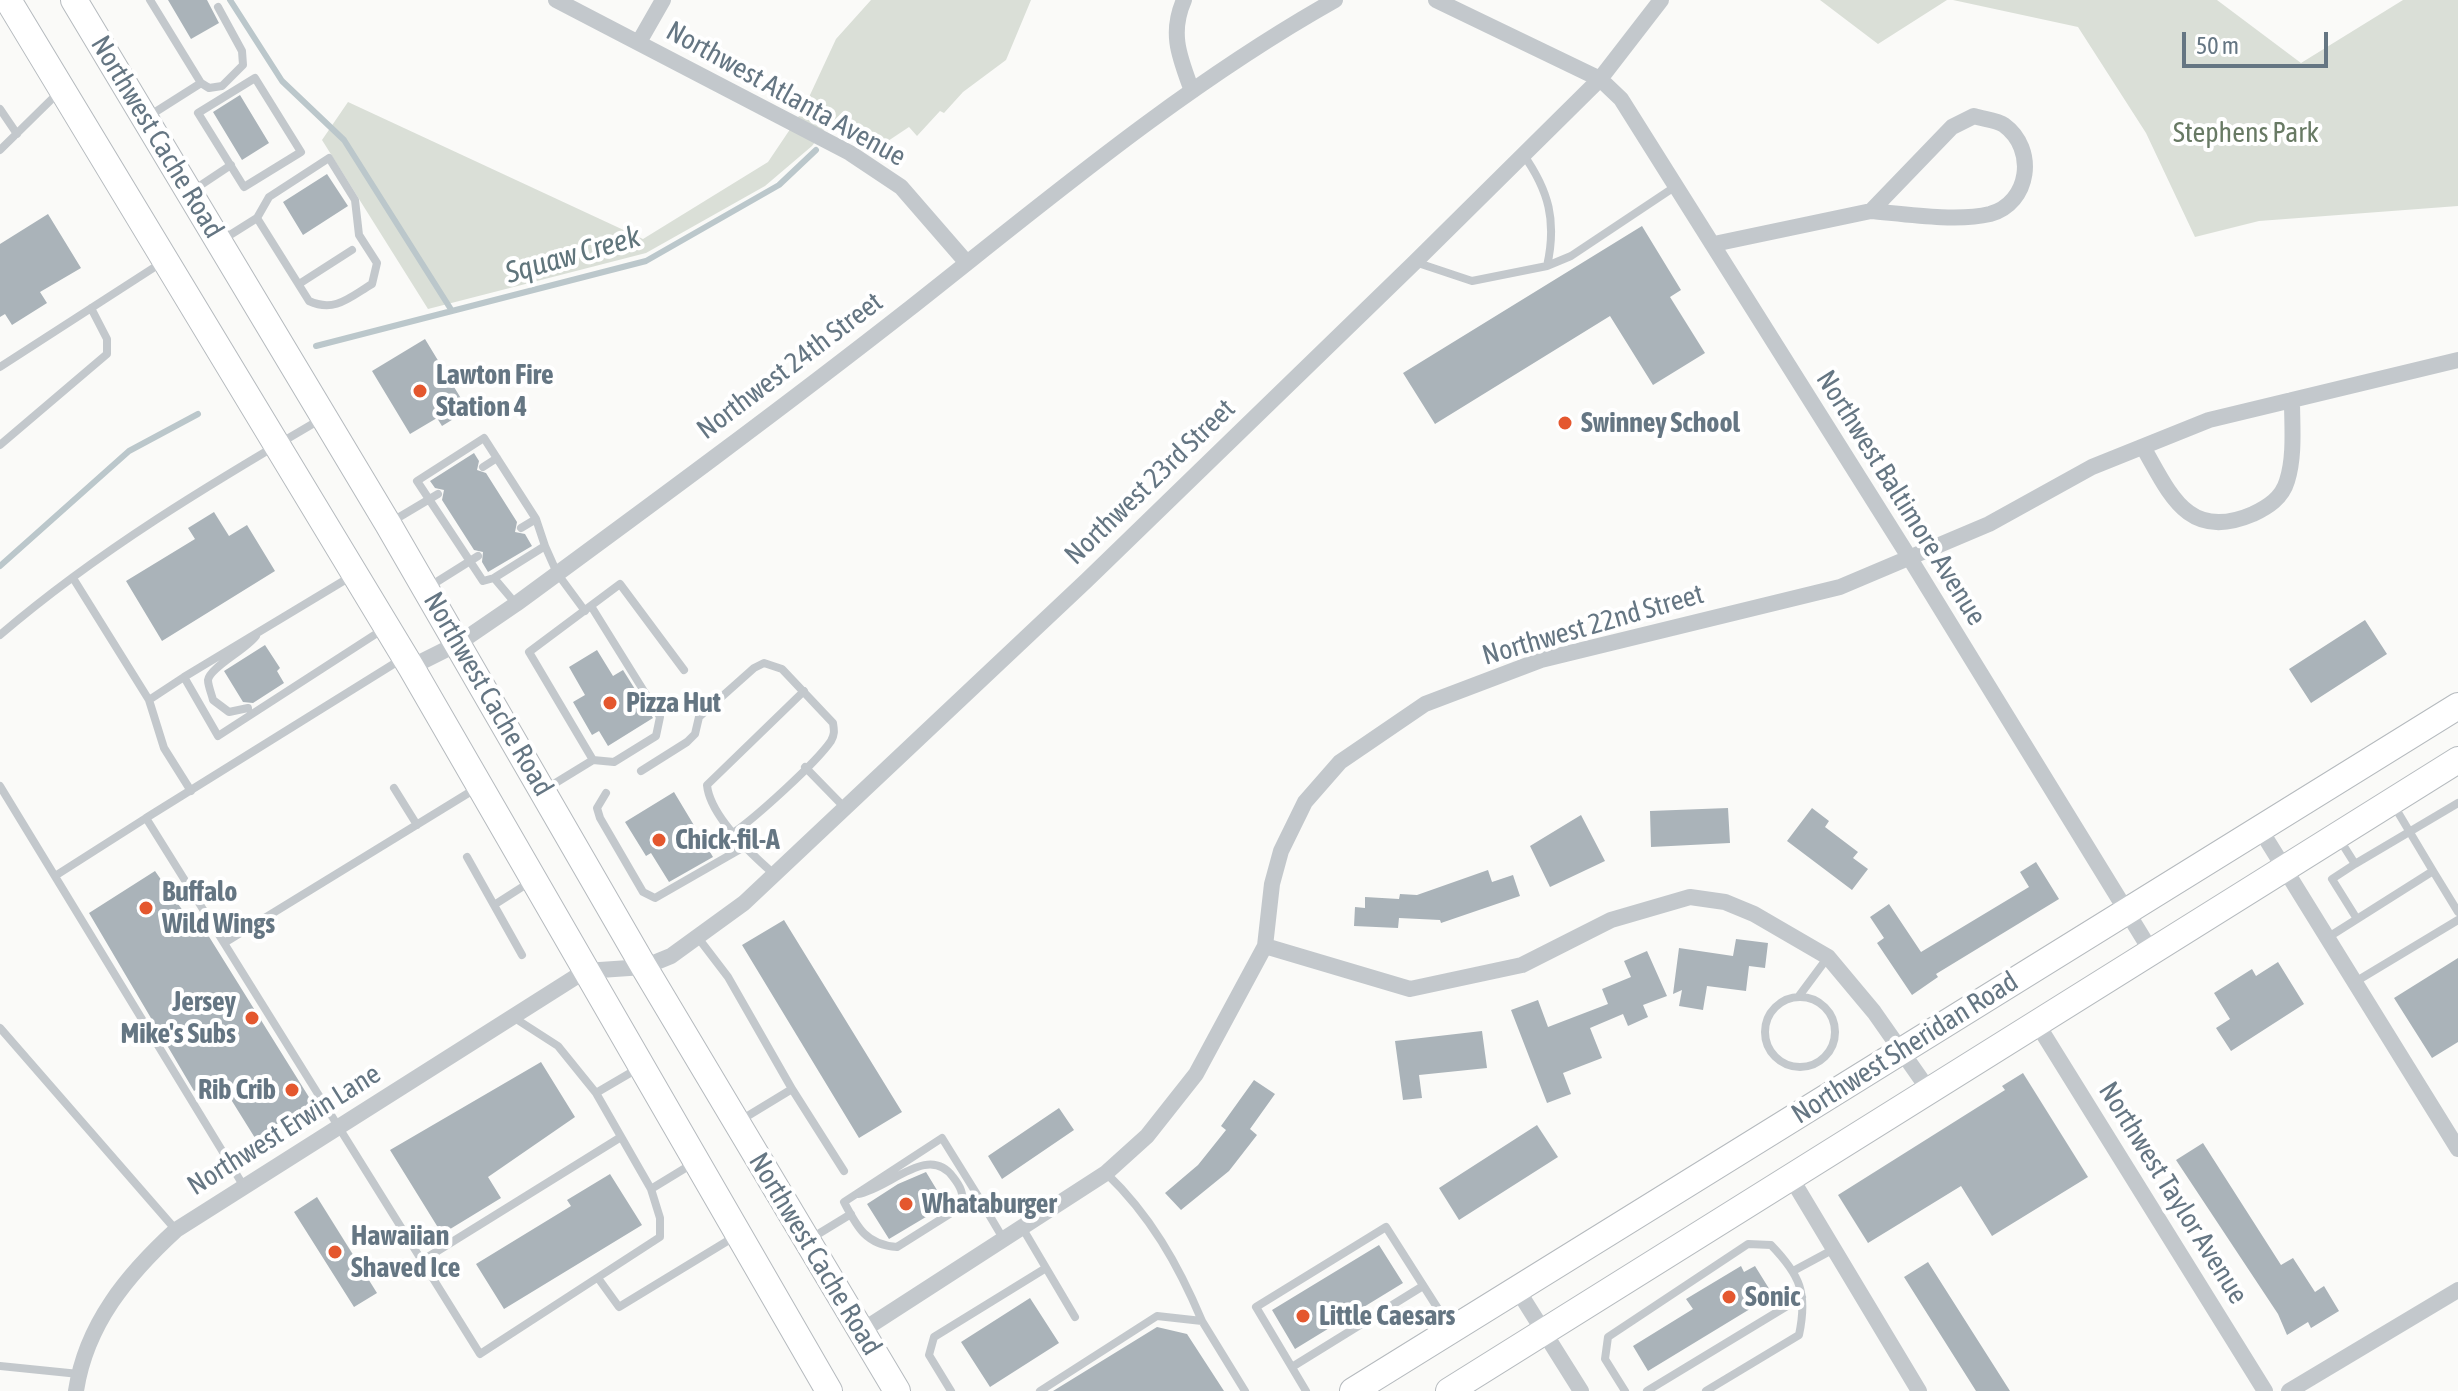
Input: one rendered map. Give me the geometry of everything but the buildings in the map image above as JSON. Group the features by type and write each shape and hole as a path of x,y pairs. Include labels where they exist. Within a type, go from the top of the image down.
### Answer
{"main road":[{"name":"Northwest Cache Road","path":"3,0 62,90 408,662 829,1391"},
{"name":"Northwest Cache Road","path":"74,0 427,588 644,967 897,1391"},
{"name":"Northwest Sheridan Road","path":"1353,1391 2458,706"},
{"name":"Northwest Sheridan Road","path":"1449,1391 1543,1329 2458,760"}],"street":[{"name":"Northwest Atlanta Avenue","path":"556,0 850,153 901,187 967,263"},
{"path":"639,42 663,0"},
{"path":"1184,0 1175,20 1176,46 1192,91"},
{"name":"Northwest 24th Street","path":"408,662 459,643 516,604 1192,91 1276,33 1335,0"},
{"path":"1436,0 1600,79"},
{"name":"Northwest 23rd Street","path":"644,967 699,939 774,875 845,808 1415,262 1600,79 1661,0"},
{"name":"Northwest Baltimore Avenue","path":"1600,79 1621,99 1714,244 1754,315 1909,557 2151,951"},
{"path":"1714,244 1871,211 1914,215 1988,214 2009,206 2021,190 2026,167 2019,144 2003,124 1974,116 1952,127 1871,211"},
{"name":"Northwest 22nd Street","path":"860,1332 1106,1173 1147,1136 1196,1074 1265,946 1272,884 1281,851 1305,802 1340,762 1425,704 1541,660 1840,587 1989,524 2092,467 2209,420 2458,360"},
{"path":"2143,447 2175,502 2198,520 2214,524 2237,521 2279,498 2287,482 2292,458 2292,400"},
{"path":"2260,829 2458,1149"},
{"path":"1265,946 1410,989 1522,965 1611,920 1690,897 1725,902 1754,914 1828,957 1928,1089"},
{"path":"585,971 644,967"},
{"name":"Northwest Erwin Lane","path":"76,1391 88,1347 122,1284 176,1230 585,971"},
{"name":"Northwest Taylor Avenue","path":"2036,1022 2265,1391"},
{"path":"1790,1176 1919,1391"},
{"path":"1517,1289 1581,1391"},
{"path":"2289,1391 2458,1290"}],"lane":[{"path":"150,0 201,83 209,88 222,86 243,65 242,51 218,7"},
{"path":"255,78 301,152 244,187 231,165 198,113 255,78"},
{"path":"146,118 201,83"},
{"path":"0,150 62,90"},
{"path":"0,109 17,134"},
{"path":"1523,153 1543,182 1552,212 1553,240 1547,266"},
{"path":"220,242 257,218 269,197 329,158 355,200 359,235 377,263 377,274 372,284 336,306 322,307 309,301 257,218"},
{"path":"190,192 231,165"},
{"path":"1415,262 1472,281 1547,266 1571,256 1676,186"},
{"path":"299,284 352,250"},
{"path":"0,367 165,261"},
{"path":"0,445 101,363 107,354 107,339 91,308"},
{"path":"0,635 152,521 325,416"},
{"path":"543,790 593,760 614,762 656,736 660,717 588,608 557,573 536,519 484,438 417,481 473,559 483,581 494,578 545,546"},
{"path":"483,467 497,458"},
{"path":"388,524 438,494"},
{"path":"521,528 536,519"},
{"path":"427,588 473,559"},
{"path":"149,700 354,574"},
{"path":"73,578 149,700 164,748 191,791"},
{"path":"494,578 516,604"},
{"path":"593,760 529,652 620,584 684,670"},
{"path":"184,677 218,736 386,627"},
{"path":"248,708 229,712 213,700 208,680 213,671 248,647 258,632"},
{"path":"55,876 146,818 408,662"},
{"path":"641,771 687,742 695,734 699,717 764,663 782,669 833,723 835,732 830,742 805,767 733,833"},
{"path":"284,684 296,685"},
{"path":"774,875 733,833 708,795 707,785 804,691"},
{"path":"805,767 845,808"},
{"path":"0,786 243,1185"},
{"path":"224,943 479,786"},
{"path":"394,788 417,825"},
{"path":"606,793 597,808 600,818 643,892 655,898 744,847"},
{"path":"2392,801 2458,912"},
{"path":"2357,919 2332,879 2457,805"},
{"path":"146,818 480,1354 660,1237 660,1218 651,1189 596,1093 558,1046 513,1017"},
{"path":"2338,836 2355,864"},
{"path":"467,857 522,955"},
{"path":"2327,938 2433,871"},
{"path":"494,905 533,880"},
{"path":"2355,982 2458,920"},
{"path":"699,939 728,977 792,1089 844,1171"},
{"path":"1799,996 1822,1003 1835,1024 1836,1036 1824,1058 1802,1067 1780,1061 1766,1043 1764,1032 1771,1011 1788,998 1799,996 1828,957"},
{"path":"0,1028 176,1230"},
{"path":"596,1093 641,1066"},
{"path":"737,1123 792,1089"},
{"path":"423,1260 621,1137"},
{"path":"978,1196 897,1247 881,1246 865,1237 844,1202 942,1138 978,1196 1005,1241"},
{"path":"651,1189 695,1162"},
{"path":"855,1195 876,1191 925,1163 938,1164 951,1172 963,1190 963,1205"},
{"path":"1106,1173 1132,1199 1172,1256 1202,1321 1245,1391"},
{"path":"807,1241 851,1214"},
{"path":"1306,1391 1256,1307 1386,1227 1451,1330"},
{"path":"1023,1229 1075,1317"},
{"path":"598,1278 619,1307 738,1234"},
{"path":"1625,1391 1605,1359 1608,1337 1748,1244 1771,1245 1795,1270 1804,1312 1799,1335 1706,1391"},
{"path":"1795,1270 1834,1249"},
{"path":"951,1391 929,1355 934,1337 1046,1268"},
{"path":"1292,1367 1423,1286"},
{"path":"1647,1391 1802,1297"},
{"path":"1040,1391 1157,1316 1202,1321"},
{"path":"0,1366 79,1374"}],"green space":[{"path":"871,0 1031,0 1006,60 963,92 944,113 940,111 917,136 909,127 873,151 829,124 812,146 765,186 646,253 428,309 322,140 348,102 643,239 768,162 803,110 836,39"},
{"path":"1820,0 1947,0 1878,44"},
{"name":"Stephens Park","path":"1953,0 2217,0 2301,63 2403,0 2458,0 2458,206 2259,221 2195,237 2146,133 2078,27"}],"waterway":[{"path":"230,0 282,81 344,140 452,311"},
{"name":"Squaw Creek","path":"316,346 646,261 779,185 816,150"},
{"name":"Squaw Creek","path":"0,566 129,451 198,414"}],"place":[{"name":"Lawton Fire Station 4","path":"420,391"},
{"name":"Swinney School","path":"1565,423"},
{"name":"Pizza Hut","path":"610,703"},
{"name":"Chick-fil-A","path":"659,840"},
{"name":"Buffalo Wild Wings","path":"146,908"},
{"name":"Jersey Mike's Subs","path":"252,1018"},
{"name":"Rib Crib","path":"292,1090"},
{"name":"Whataburger","path":"906,1204"},
{"name":"Hawaiian Shaved Ice","path":"335,1252"},
{"name":"Sonic","path":"1729,1297"},
{"name":"Little Caesars","path":"1303,1316"}]}
